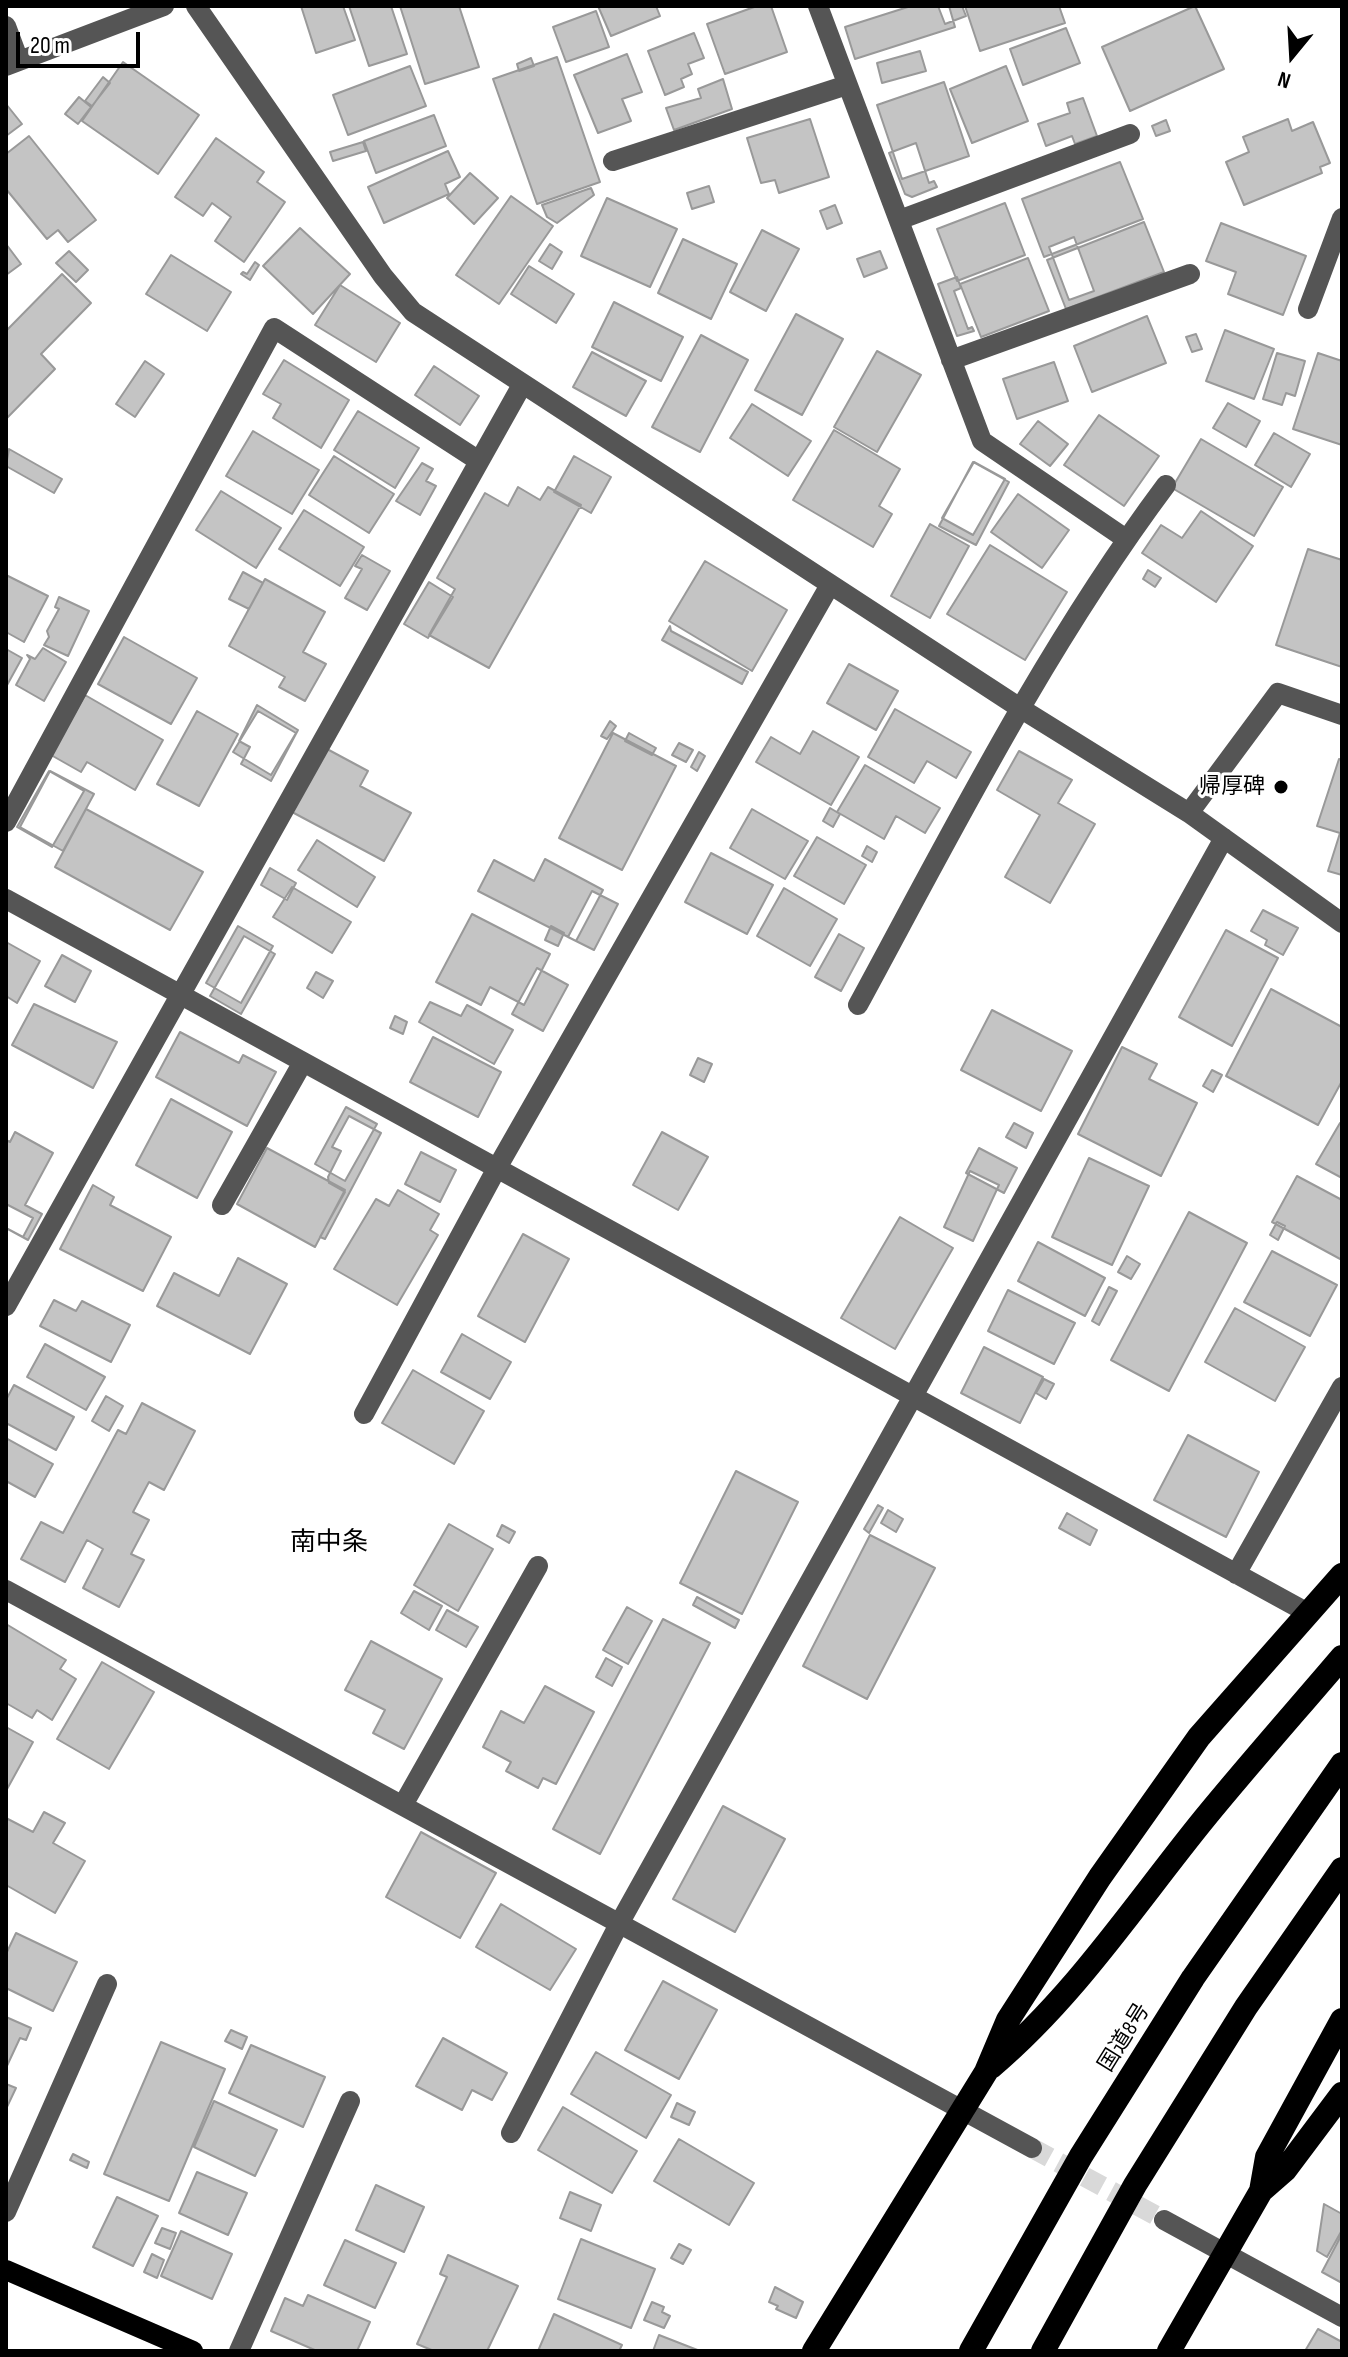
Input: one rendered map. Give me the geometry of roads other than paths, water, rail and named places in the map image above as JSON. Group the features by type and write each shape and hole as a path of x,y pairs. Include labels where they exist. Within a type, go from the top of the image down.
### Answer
{"highway":[{"path":"814,2351 960,2108 986,2072 1008,2020 1127,1839 1199,1737 1342,1575"},
{"path":"986,2072 1026,2038 1107,1945 1203,1820 1342,1657"},
{"name":"国道8号","path":"971,2351 1081,2156 1193,1978 1342,1764"},
{"path":"1043,2351 1135,2185 1246,2007 1342,1869"},
{"path":"1261,2191 1267,2157 1342,2020"},
{"path":"1169,2351 1261,2191 1285,2170 1342,2094"}],"main road":[{"path":"6,2270 193,2351"}],"street":[{"path":"6,26 12,64 164,6"},
{"path":"196,6 383,276 413,312 1020,708 1189,813 1342,923"},
{"path":"818,6 982,441 1126,539"},
{"path":"613,161 847,85"},
{"path":"899,220 1130,134"},
{"path":"1308,309 1342,218"},
{"path":"951,360 1190,274"},
{"path":"6,822 274,328 479,461"},
{"path":"6,1306 522,385"},
{"path":"858,1005 1020,708 1126,539 1166,485"},
{"path":"364,1414 497,1168 830,585"},
{"path":"1189,813 1278,693 1342,715"},
{"path":"511,2133 619,1924 1224,838"},
{"path":"6,899 1308,1613"},
{"path":"222,1205 303,1062"},
{"path":"1236,1574 1342,1387"},
{"path":"403,1805 538,1566"},
{"path":"6,1590 1032,2148"},
{"path":"6,2212 107,1984"},
{"path":"239,2351 350,2101"},
{"path":"1164,2220 1342,2317"}],"tunnel":[{"path":"1032,2148 1164,2220"}],"place":[{"name":"帰厚碑","path":"1281,787"}],"district":[{"name":"南中条","path":"329,1543"}]}
